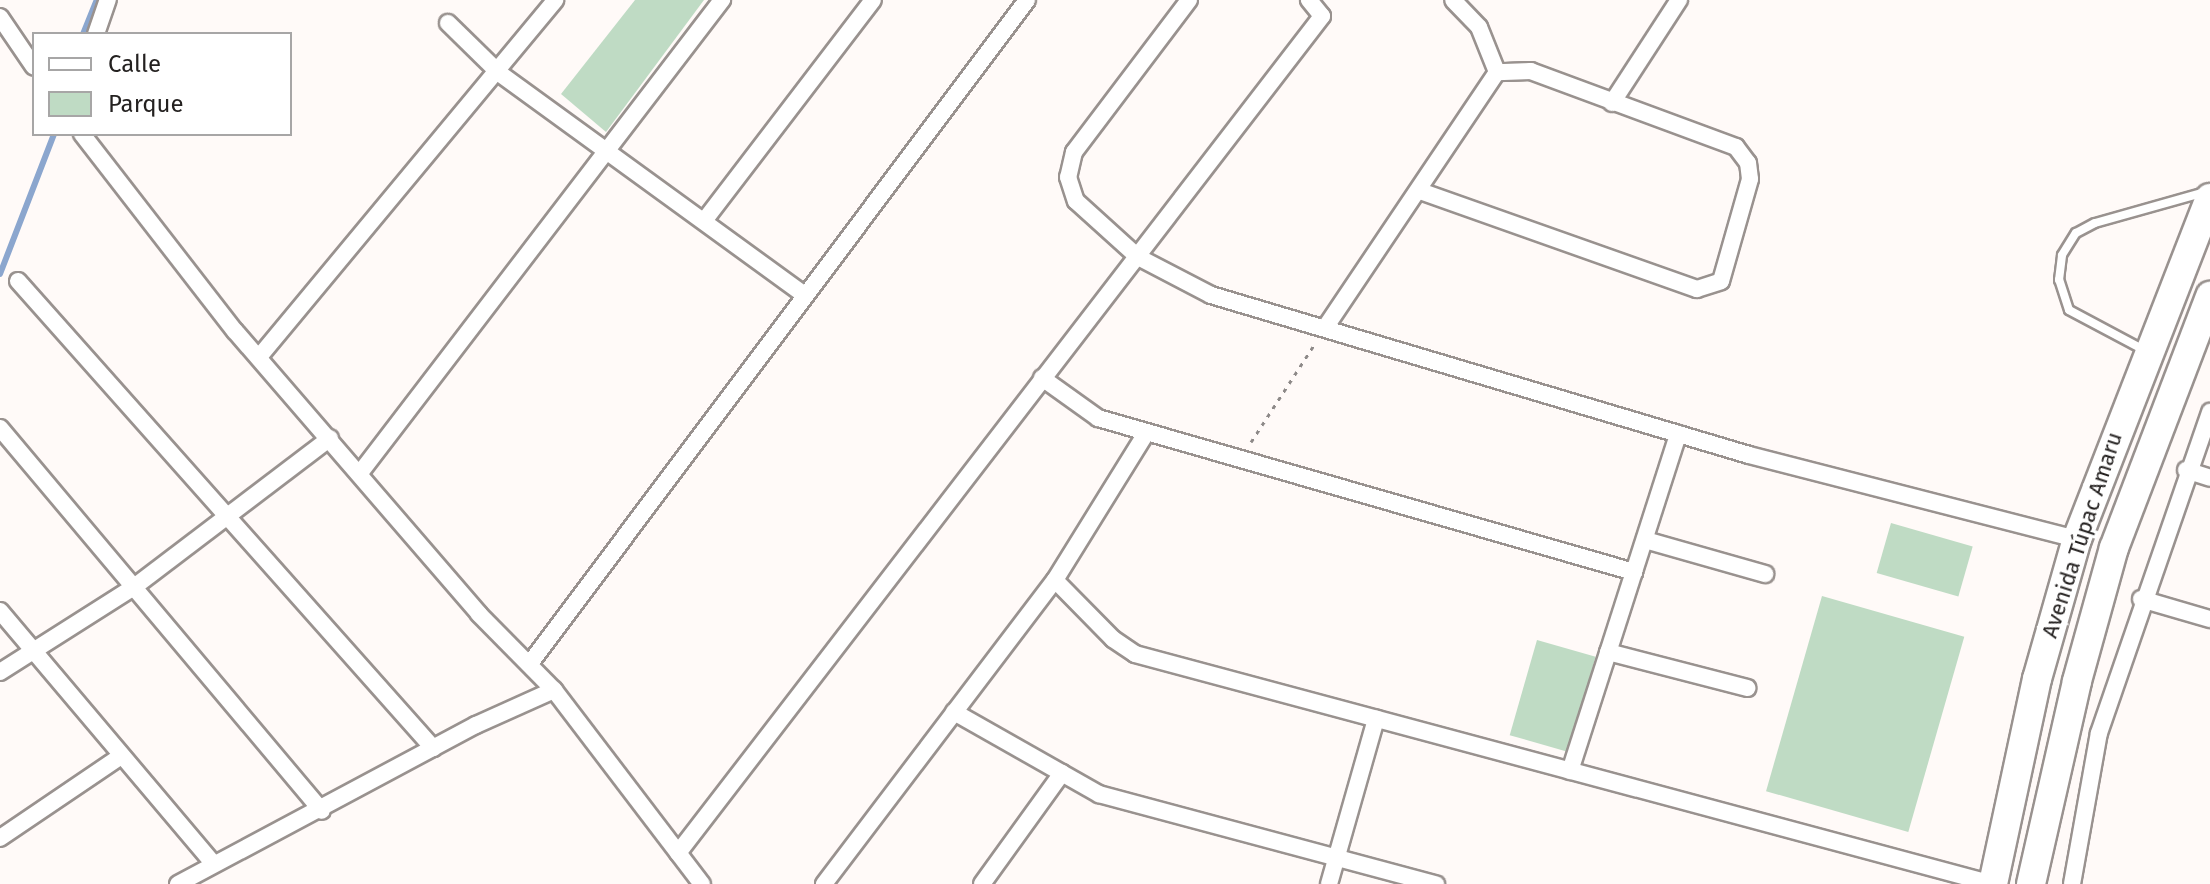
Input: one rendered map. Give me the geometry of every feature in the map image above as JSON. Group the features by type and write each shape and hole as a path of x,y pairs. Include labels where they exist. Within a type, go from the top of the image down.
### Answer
{"highway":[{"name":"Avenida Túpac Amaru","path":"1993,884 2037,679 2077,539 2210,198"},
{"name":"Avenida Túpac Amaru","path":"2031,884 2077,681 2114,548 2210,296"}],"street":[{"path":"97,32 108,0"},
{"path":"259,357 499,73 555,0"},
{"path":"360,473 722,0"},
{"path":"704,221 873,0"},
{"path":"531,662 803,294 1027,0"},
{"path":"1189,0 1074,152 1068,177 1083,209 1138,257 1211,295 1678,434 2077,539"},
{"path":"678,853 1322,16 1309,0"},
{"path":"1453,0 1479,27 1497,72"},
{"path":"1612,103 1679,0"},
{"path":"0,17 32,64"},
{"path":"448,23 499,73 803,294"},
{"path":"1420,191 1697,289 1711,287 1728,270 1750,179 1748,163 1736,147 1719,138 1612,103 1531,71 1497,72"},
{"path":"1325,328 1420,191 1497,72"},
{"path":"84,136 259,357 479,614 531,662 702,884"},
{"path":"18,281 433,748"},
{"path":"1042,378 1098,418 1634,572"},
{"path":"2072,884 2099,733 2141,599 2186,470 2210,412"},
{"path":"0,428 322,811"},
{"path":"824,884 1055,580 1146,433"},
{"path":"1570,771 1678,434"},
{"path":"0,672 134,587 330,438"},
{"path":"2186,470 2210,478"},
{"path":"1645,540 1765,574"},
{"path":"1055,580 1113,639 1135,654 1993,884"},
{"path":"2141,599 2210,619"},
{"path":"0,611 213,863"},
{"path":"1608,652 1747,688"},
{"path":"178,884 213,863 322,811 433,748 554,690"},
{"path":"954,712 1099,794 1338,854 1436,884"},
{"path":"1329,884 1376,719"},
{"path":"0,838 121,756"},
{"path":"982,884 1062,773"}],"lane":[{"path":"2148,352 2069,310 2059,280 2062,255 2076,233 2095,223 2210,191"}],"path":[{"path":"1240,459 1325,328"}],"green space":[{"path":"635,0 704,0 606,132 561,94"},
{"path":"1891,523 1973,546 1958,596 1877,573"},
{"path":"1822,596 1964,637 1908,832 1766,791"},
{"path":"1537,640 1596,657 1568,752 1510,735"}],"waterway":[{"path":"84,32 97,0"},
{"path":"0,274 53,136"}]}
